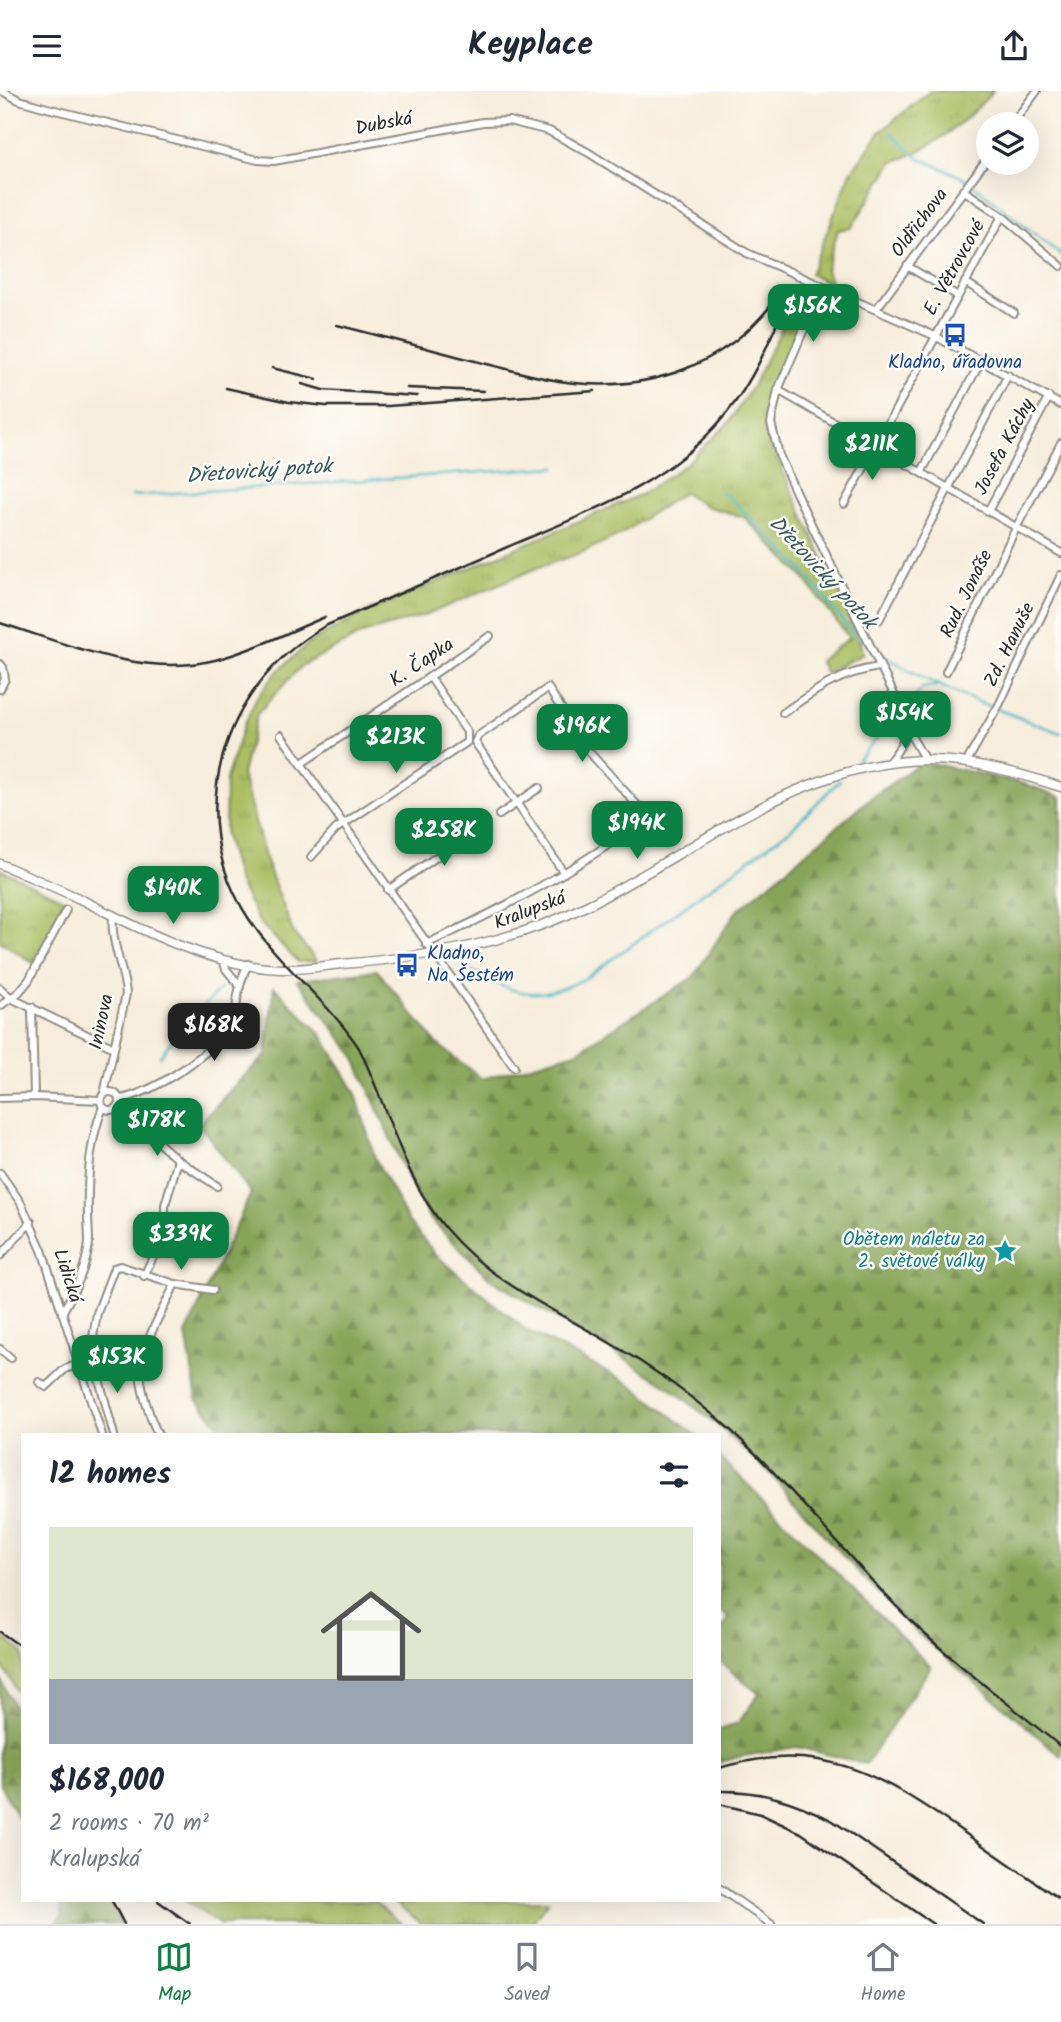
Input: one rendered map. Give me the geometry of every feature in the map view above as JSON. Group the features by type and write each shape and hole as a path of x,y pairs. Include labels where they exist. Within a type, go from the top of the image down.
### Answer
{"main road":[{"name":"Kralupská","path":"0,864 113,916 223,960 281,969 381,961 433,953 483,944 539,928 600,899 761,806 840,773 888,763 925,760 994,767 1061,787"}],"street":[{"name":"Dubská","path":"2,91 47,109 258,160 274,161 483,122 499,120 530,125 549,131 589,153 747,253 936,335 1061,405"},
{"path":"1022,112 1037,91"},
{"name":"Oldřichova","path":"877,308 976,174"},
{"path":"964,191 1002,216 1061,266"},
{"name":"E. Větrovcové","path":"844,504 1002,216"},
{"path":"907,267 958,296"},
{"path":"965,282 1014,313"},
{"path":"822,287 778,390 771,423 779,455 904,715 907,729 925,760"},
{"path":"922,471 981,361"},
{"path":"879,620 1008,375"},
{"path":"778,390 1061,553"},
{"name":"Josefa Káchy","path":"988,511 1049,397"},
{"name":"Rud. Jonáše","path":"946,673 1016,528 1061,443"},
{"name":"Zd. Hanuše","path":"966,763 999,705 1061,575"},
{"name":"K. Čapka","path":"302,763 490,636"},
{"path":"0,664 5,679 0,689"},
{"path":"783,713 827,682 859,670 880,667"},
{"path":"311,857 336,829 468,740 467,732 430,677"},
{"name":"Kralupská","path":"426,944 466,926 603,851 648,817 590,753 548,688 478,736 476,746 516,803"},
{"path":"888,763 903,742 907,729"},
{"path":"281,735 514,1067"},
{"path":"499,815 539,788"},
{"path":"516,803 564,873"},
{"path":"388,890 485,824"},
{"path":"0,1006 29,980 66,910"},
{"name":"Ininova","path":"62,1313 81,1275 89,1243 89,1174 98,1119 126,994 125,979 111,926 113,916"},
{"path":"223,960 226,969 240,986"},
{"path":"103,1101 109,1110 176,1074 211,1048 234,1020 240,986 248,964"},
{"path":"0,988 10,997 114,1048"},
{"path":"32,1007 34,1097"},
{"path":"0,1098 103,1101 113,1092 118,1103 178,1160 217,1186"},
{"path":"144,1276 165,1231 165,1205 178,1160"},
{"name":"Lidická","path":"0,1173 21,1203 42,1250 101,1433"},
{"path":"0,1256 31,1222"},
{"path":"113,1433 91,1349 97,1313 114,1268 120,1266 175,1285 213,1290"},
{"path":"157,1433 149,1416 141,1369 148,1341 175,1285"},
{"path":"0,1349 11,1358"},
{"path":"39,1382 46,1387 65,1369 79,1364"},
{"path":"721,1889 771,1924"}],"green space":[{"path":"930,91 993,91 948,133 921,150 893,162 851,228 838,230 826,269 832,284 810,274 851,172 879,133"},
{"path":"803,287 815,291 769,395 765,433 856,629 863,654 826,673 819,661 849,638 804,578 744,517 705,506 684,492 621,534 581,553 537,568 426,615 362,634 301,666 257,714 242,774 267,864 294,934 317,961 298,962 259,922 238,882 225,835 226,779 243,727 257,697 276,673 309,643 362,614 642,494 686,464 730,421 754,383"},
{"path":"922,761 1025,784 1061,797 1061,1756 918,1634 829,1541 769,1472 716,1424 668,1386 491,1280 429,1218 403,1167 353,1054 297,980 377,970 436,1043 482,1079 576,1052 693,977 736,912 867,801"},
{"path":"0,869 65,900 33,963 0,941"},
{"path":"274,987 322,1035 356,1094 375,1158 408,1221 436,1255 526,1330 629,1383 693,1433 225,1433 197,1399 186,1334 251,1193 199,1124 266,1055"},
{"path":"721,1458 931,1667 866,1764 797,1747 721,1762 721,1728 738,1723 759,1694 721,1663 721,1630 729,1618 721,1612"},
{"path":"0,1635 21,1651 21,1698 0,1661"},
{"path":"0,1678 21,1719 21,1823 0,1785"},
{"path":"61,1902 110,1902 121,1924 55,1924 62,1915"},
{"path":"186,1902 375,1902 402,1924 219,1924"},
{"path":"394,1902 547,1902 531,1924 422,1924"}],"waterway":[{"path":"892,133 919,158 966,179 1061,255"},
{"name":"Dřetovický potok","path":"132,496 556,467"},
{"name":"Dřetovický potok","path":"720,492 727,495 802,569 853,634 868,644"},
{"name":"Dřetovický potok","path":"873,648 917,675 941,686 1061,733"},
{"path":"858,759 923,688 936,686"},
{"path":"462,965 494,983 522,992 551,991 586,978 791,829 840,780"},
{"path":"160,1056 175,1036 221,988"}],"railway":[{"path":"337,325 548,379 592,384 625,383 686,369 713,355 739,337 783,289"},
{"path":"790,292 762,356 737,400 703,439 679,460 624,495 595,509 325,626 289,652 260,683 237,718 222,757 216,797 218,839 228,880 249,919 275,953 333,1015 359,1048 407,1165 431,1209 446,1229 483,1265 502,1279 638,1360 718,1419 769,1467 911,1621 966,1670 1061,1747"},
{"path":"272,368 317,379"},
{"path":"302,384 323,390 417,396"},
{"path":"226,388 289,402 326,406 388,406 595,391"},
{"path":"407,388 484,391"},
{"path":"0,623 79,649 133,662 160,665 215,660 325,617"},
{"path":"0,1632 21,1647"},
{"path":"721,1768 755,1760 788,1757 818,1760 874,1777 930,1809 1061,1900"},
{"path":"721,1791 764,1795 805,1808 833,1821 983,1924"},
{"path":"721,1804 760,1814 801,1833 933,1924"},
{"path":"113,1902 124,1924"},
{"path":"159,1902 190,1924"}],"place":[{"name":"Kladno, úřadovna","path":"955,335"},
{"name":"Kladno, Na Šestém","path":"407,965"},
{"name":"Obětem náletu za 2. světové války","path":"1005,1251"}]}
